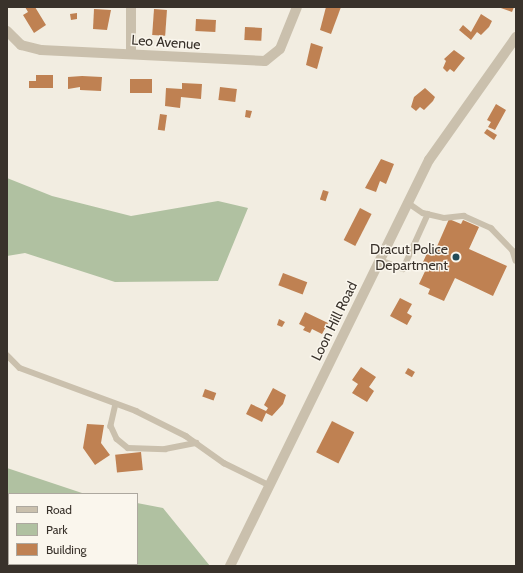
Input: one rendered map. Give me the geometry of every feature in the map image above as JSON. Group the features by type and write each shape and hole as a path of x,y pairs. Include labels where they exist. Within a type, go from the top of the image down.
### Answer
{"street":[{"path":"131,7 131,53"},
{"name":"Leo Avenue","path":"7,31 14,40 29,49 265,61 280,49 297,7"},
{"name":"Loon Hill Road","path":"230,566 268,485 380,260 407,202 444,135 516,36"}],"lane":[{"path":"407,202 428,214 444,218 464,216 490,228 513,251 516,261"},
{"path":"380,260 403,269 428,214"},
{"path":"7,355 20,368 116,404 196,443 224,462 268,485"},
{"path":"116,404 111,426 117,439 128,448 165,448 196,443"}],"green space":[{"path":"7,178 52,196 131,216 218,201 248,208 218,281 115,282 25,253 7,256"},
{"path":"7,468 82,493 8,493 7,536"},
{"path":"138,503 163,508 210,566 138,565"}],"building":[{"path":"25,7 35,7 46,25 34,33 23,15 28,12"},
{"path":"326,7 341,7 331,34 320,30"},
{"path":"498,7 514,7 512,12"},
{"path":"94,9 111,10 107,30 93,29"},
{"path":"154,9 167,10 165,36 152,35"},
{"path":"77,13 77,19 71,20 70,14"},
{"path":"481,14 492,21 489,27 481,35 477,32 471,40 459,30 463,25 471,32"},
{"path":"196,19 216,20 215,32 195,31"},
{"path":"245,27 262,28 261,41 244,40"},
{"path":"311,43 323,47 317,69 306,65"},
{"path":"454,50 465,58 454,72 450,69 447,72 443,68 446,61 444,59"},
{"path":"36,75 53,75 53,88 29,88 29,81 36,81"},
{"path":"68,77 102,77 101,91 80,90 80,87 68,89"},
{"path":"130,79 152,79 152,93 130,93"},
{"path":"182,83 202,84 201,99 181,97 180,108 165,106 166,88 182,89"},
{"path":"220,87 237,89 235,102 218,100"},
{"path":"425,88 435,97 424,110 420,107 416,111 411,107 414,97"},
{"path":"496,104 506,110 495,130 488,127 491,122 487,120"},
{"path":"246,110 252,111 250,118 245,117"},
{"path":"160,114 167,115 165,131 158,130"},
{"path":"487,129 497,135 494,140 484,133"},
{"path":"381,159 394,164 386,184 380,181 376,192 365,188"},
{"path":"323,190 329,192 326,201 320,200"},
{"path":"360,208 372,214 355,246 344,240"},
{"name":"Dracut Police Department","path":"449,219 461,224 463,220 479,227 469,249 507,266 493,296 455,278 444,301 428,294 430,289 419,284 428,265 423,262 429,249 435,251"},
{"path":"283,273 307,282 303,294 278,285"},
{"path":"400,298 412,304 407,313 412,316 407,325 390,316"},
{"path":"305,312 328,323 322,334 312,329 310,333 303,330 305,327 299,324"},
{"path":"279,319 285,322 282,327 277,325"},
{"path":"361,367 376,377 369,387 374,391 367,402 352,393 358,384 352,380"},
{"path":"408,368 415,372 412,377 405,373"},
{"path":"273,388 286,395 283,404 272,416 266,413 262,422 246,414 251,404 266,411 268,408 264,405"},
{"path":"205,389 216,393 214,401 202,397"},
{"path":"332,421 354,432 338,464 316,452"},
{"path":"87,424 104,425 101,443 110,455 95,465 83,448"},
{"path":"141,452 143,470 117,473 115,455"}],"place":[{"name":"Dracut Police Department","path":"456,257"}]}
